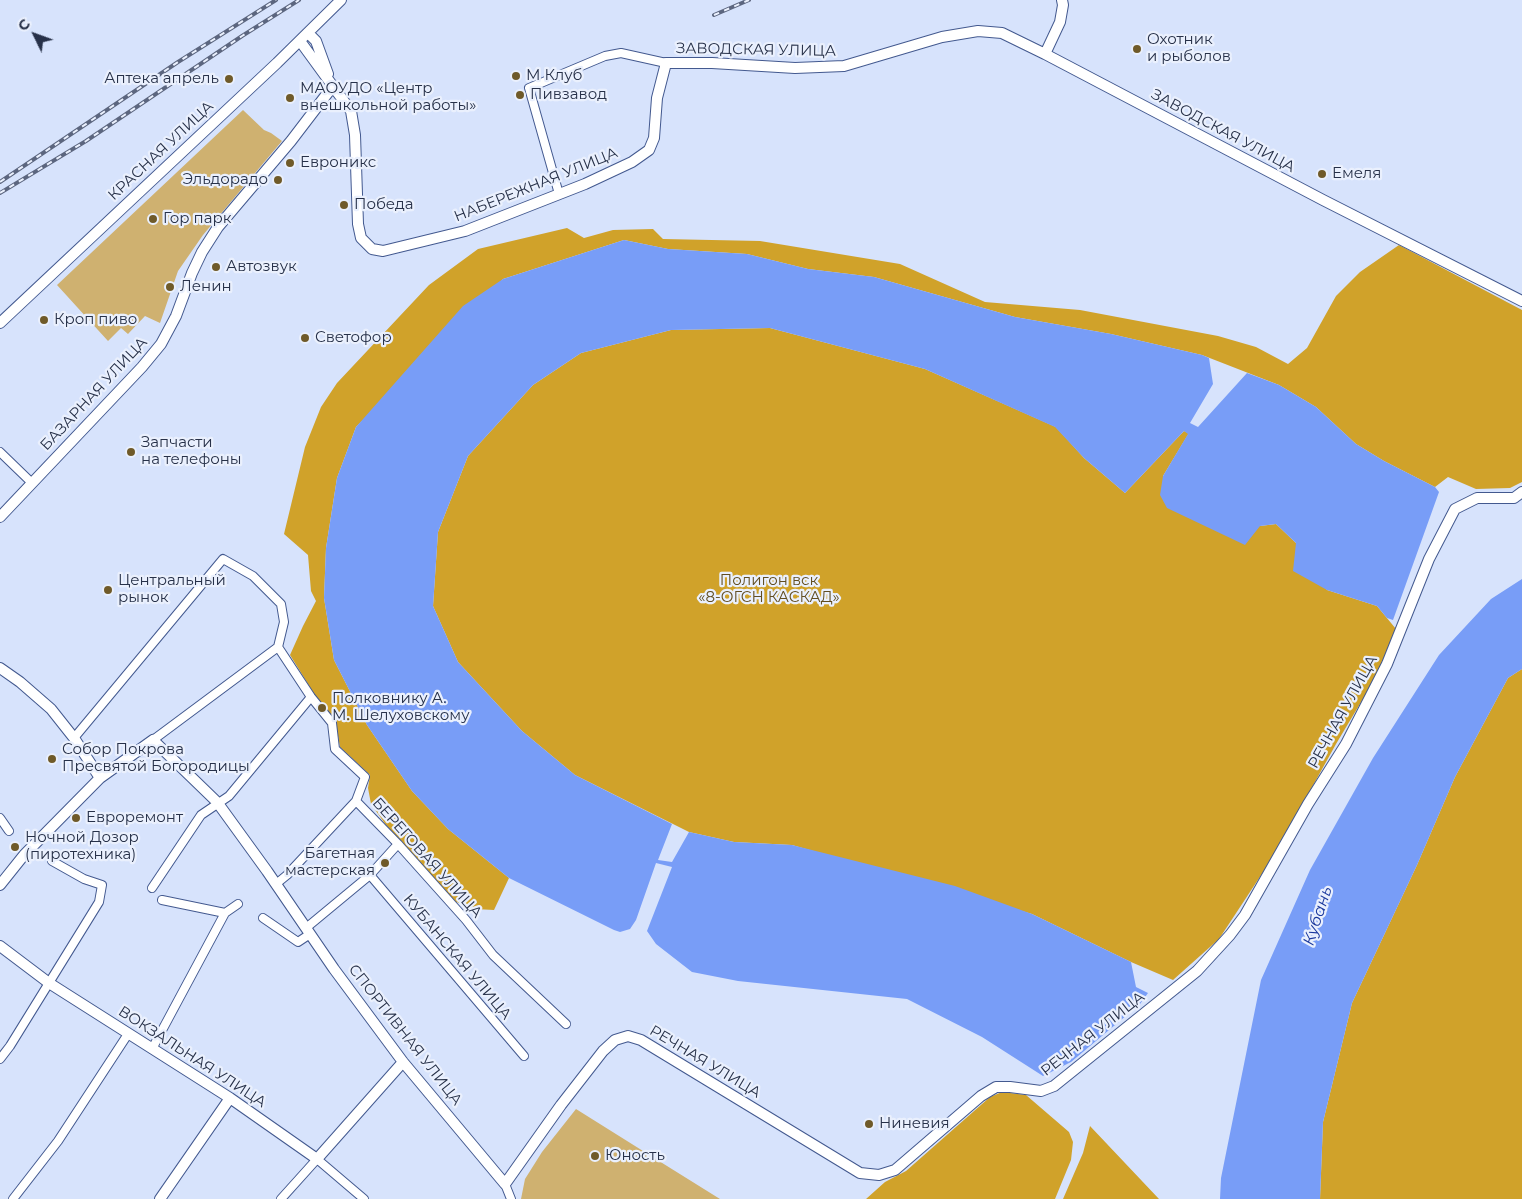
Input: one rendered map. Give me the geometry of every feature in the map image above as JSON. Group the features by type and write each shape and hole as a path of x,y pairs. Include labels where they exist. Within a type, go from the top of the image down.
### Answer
{"main road":[{"name":"КРАСНАЯ УЛИЦА","path":"0,323 342,0"},
{"path":"1045,54 1060,22 1062,0"},
{"name":"ЗАВОДСКАЯ УЛИЦА","path":"666,63 712,63 795,68 844,66 942,37 978,31 1002,33 1522,301"},
{"path":"308,32 316,41 333,86"},
{"path":"300,41 333,86"},
{"name":"НАБЕРЕЖНАЯ УЛИЦА","path":"333,86 351,111 355,135 358,224 361,238 372,249 383,251 465,231 612,173 632,162 649,150 654,138 657,98 666,63"},
{"name":"БАЗАРНАЯ УЛИЦА","path":"0,517 161,344 176,316 202,252 218,226 291,141 333,86"},
{"name":"РЕЧНАЯ УЛИЦА","path":"505,1184 561,1105 604,1051 614,1040 628,1036 641,1040 860,1173 879,1175 895,1170 981,1096 996,1087 1041,1091 1054,1086 1197,971 1230,935 1245,915 1308,804 1346,744 1387,664 1429,559 1455,509 1477,498 1514,498 1522,492"},
{"path":"2,673 35,693 51,709 74,738 100,778"},
{"path":"0,885 24,855 100,778 153,740"},
{"name":"СПОРТИВНАЯ УЛИЦА","path":"153,740 217,802 403,1062 505,1184"},
{"name":"ВОКЗАЛЬНАЯ УЛИЦА","path":"0,946 49,983 230,1098 318,1158"},
{"path":"318,1158 403,1062"},
{"path":"160,1199 230,1098"}],"street":[{"path":"559,194 529,88 605,56 621,54 666,63"},
{"path":"0,452 32,483"},
{"path":"74,738 223,559 253,576 281,604 284,622 278,647 153,740"},
{"name":"БЕРЕГОВАЯ УЛИЦА","path":"278,647 311,697 332,723 335,749 365,777 356,801 398,844 466,920 493,954 566,1024"},
{"path":"152,888 201,815 217,802 229,796 311,697"},
{"path":"276,884 287,875 356,801"},
{"path":"0,818 10,831"},
{"path":"263,918 298,942 370,875 398,844"},
{"path":"0,1059 99,902 102,885 84,879 52,861"},
{"name":"КУБАНСКАЯ УЛИЦА","path":"370,875 524,1056"},
{"path":"162,900 225,913"},
{"path":"152,1048 225,913 238,904"},
{"path":"13,1199 58,1141 128,1034"},
{"path":"281,1199 318,1158"},
{"name":"ВОКЗАЛЬНАЯ УЛИЦА","path":"318,1158 364,1199"},
{"name":"СПОРТИВНАЯ УЛИЦА","path":"505,1184 511,1199"}],"shaded area":[{"path":"243,110 264,130 282,141 203,235 178,271 160,323 145,316 128,334 121,328 108,341 57,285"},
{"name":"Юность","path":"576,1109 720,1199 521,1199 525,1179 542,1152"}],"green space":[{"path":"567,228 584,238 613,230 653,229 663,239 760,241 900,264 985,302 1080,310 1218,336 1256,347 1288,364 1307,348 1336,296 1360,272 1399,245 1522,310 1522,482 1510,488 1476,489 1448,477 1435,487 1384,461 1356,444 1316,407 1279,385 1202,355 1111,334 1015,317 874,277 808,269 747,254 668,249 624,240 503,279 356,427 337,478 326,548 324,598 334,660 367,725 412,791 448,829 509,878 494,910 475,909 454,901 386,825 371,804 368,788 370,775 340,747 335,719 323,708 290,655 316,601 311,591 308,555 284,534 305,447 321,407 337,383 429,285 478,249"},
{"name":"Полигон вск «8-ОГСН КАСКАД»","path":"770,328 925,369 1056,427 1084,458 1125,493 1184,431 1189,433 1163,476 1260,526 1276,524 1296,543 1327,590 1377,606 1396,629 1385,662 1336,744 1275,854 1219,939 1173,980 1131,962 1032,914 792,845 734,842 689,832 575,775 522,731 458,662 433,606 438,532 468,456 533,385 581,353 671,330"},
{"path":"1522,669 1522,1199 1320,1199 1323,1122 1352,1003 1417,865 1455,777 1508,678"},
{"path":"1002,1092 1026,1095 1069,1132 1073,1142 1071,1160 1055,1199 866,1199 885,1182 906,1171 990,1097"},
{"path":"1090,1126 1159,1199 1063,1199 1083,1153"}],"water":[{"path":"624,240 668,249 747,254 808,269 874,277 1015,317 1111,334 1202,355 1209,358 1213,384 1190,423 1198,427 1247,373 1279,385 1316,407 1356,444 1384,461 1435,487 1439,492 1393,620 1387,618 1377,606 1327,590 1293,571 1296,543 1276,524 1260,526 1245,545 1167,508 1160,495 1163,476 1188,434 1184,431 1125,493 1084,458 1055,427 925,369 770,328 671,330 581,353 533,385 468,456 438,532 433,606 458,662 522,731 575,775 672,824 658,860 672,862 689,832 734,842 792,845 955,886 1032,914 1131,962 1136,987 1148,993 1140,1004 1071,1062 1043,1076 982,1037 907,999 738,981 692,972 656,944 647,931 672,867 656,863 636,920 630,929 620,932 614,930 509,878 448,829 412,791 367,725 334,660 324,598 326,548 337,478 356,427 463,306 503,279"},
{"name":"Кубань","path":"1522,579 1522,669 1508,678 1455,777 1417,865 1352,1003 1323,1122 1320,1199 1220,1199 1221,1178 1261,980 1310,870 1373,758 1439,655 1491,599"}],"railway":[{"path":"0,182 178,62 276,0"},
{"path":"0,193 86,141 299,0"},
{"path":"714,15 749,0"}],"place":[{"name":"Охотник и рыболов","path":"1137,49"},
{"name":"М Клуб","path":"516,76"},
{"name":"Аптека апрель","path":"229,79"},
{"name":"Пивзавод","path":"520,95"},
{"name":"МАОУДО «Центр внешкольной работы»","path":"290,98"},
{"name":"Евроникс","path":"290,163"},
{"name":"Емеля","path":"1322,174"},
{"name":"Эльдорадо","path":"278,180"},
{"name":"Победа","path":"344,205"},
{"name":"Гор парк","path":"153,219"},
{"name":"Автозвук","path":"216,267"},
{"name":"Ленин","path":"170,287"},
{"name":"Кроп пиво","path":"44,320"},
{"name":"Светофор","path":"305,338"},
{"name":"Запчасти на телефоны","path":"131,452"},
{"name":"Центральный рынок","path":"108,590"},
{"name":"Полковнику А. М. Шелуховскому","path":"322,708"},
{"name":"Собор Покрова Пресвятой Богородицы","path":"52,759"},
{"name":"Евроремонт","path":"76,818"},
{"name":"Ночной Дозор (пиротехника)","path":"15,847"},
{"name":"Багетная мастерская","path":"385,863"},
{"name":"Ниневия","path":"869,1124"},
{"name":"Юность","path":"595,1156"}]}
